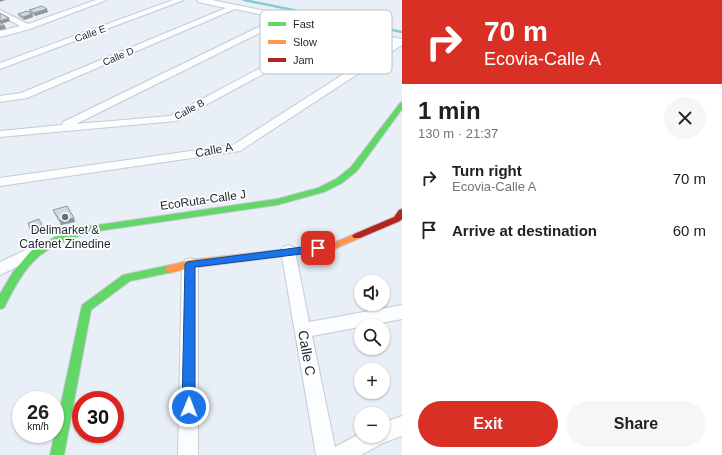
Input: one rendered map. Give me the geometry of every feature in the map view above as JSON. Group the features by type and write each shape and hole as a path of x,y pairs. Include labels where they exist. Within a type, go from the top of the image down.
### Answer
{"street":[{"path":"0,34 27,27 80,5 103,0"},
{"name":"Calle E","path":"0,66 180,0"},
{"path":"202,0 260,12"},
{"name":"Calle D","path":"0,99 23,96 234,7"},
{"path":"0,12 27,27"},
{"path":"60,128 260,30"},
{"name":"Calle A","path":"392,48 401,42"},
{"name":"Calle B","path":"0,134 172,119 260,72"},
{"name":"Calle A","path":"0,182 236,148 351,74"},
{"name":"EcoRuta-Calle J","path":"0,306 10,284 19,270 39,250 63,238 91,229 274,202 304,196 335,184 354,169 402,104"},
{"path":"57,455 86,308 127,278 190,264 288,251 332,247 397,219 402,212"},
{"path":"0,269 39,250"},
{"name":"Calle C","path":"288,251 326,455"},
{"path":"188,455 190,264"},
{"path":"303,330 402,312"},
{"path":"390,430 402,426"},
{"path":"340,455 363,443"}],"building":[{"path":"42,6 47,9 34,13 29,10"},
{"path":"27,11 32,14 23,17 18,14"},
{"path":"0,13 9,18 0,21"},
{"name":"Delimarket & Cafenet Zinedine","path":"67,206 74,218 60,221 53,210"},
{"path":"39,219 43,227 31,231 28,223"}],"waterway":[{"path":"244,0 293,10"},
{"path":"392,30 402,32"}],"traffic: fast":[{"path":"0,305 16,274 25,263 46,246 74,234 91,229 277,202 321,190 339,181 354,169 402,104"},
{"path":"57,455 86,308 127,278 170,269"}],"traffic: slow":[{"path":"170,269 190,264 332,247 357,236"}],"traffic: jam":[{"path":"357,236 397,219 402,212"}],"place":[{"name":"Delimarket & Cafenet Zinedine","path":"65,217"}],"route":[{"path":"189,407 190,264 318,248"}]}
